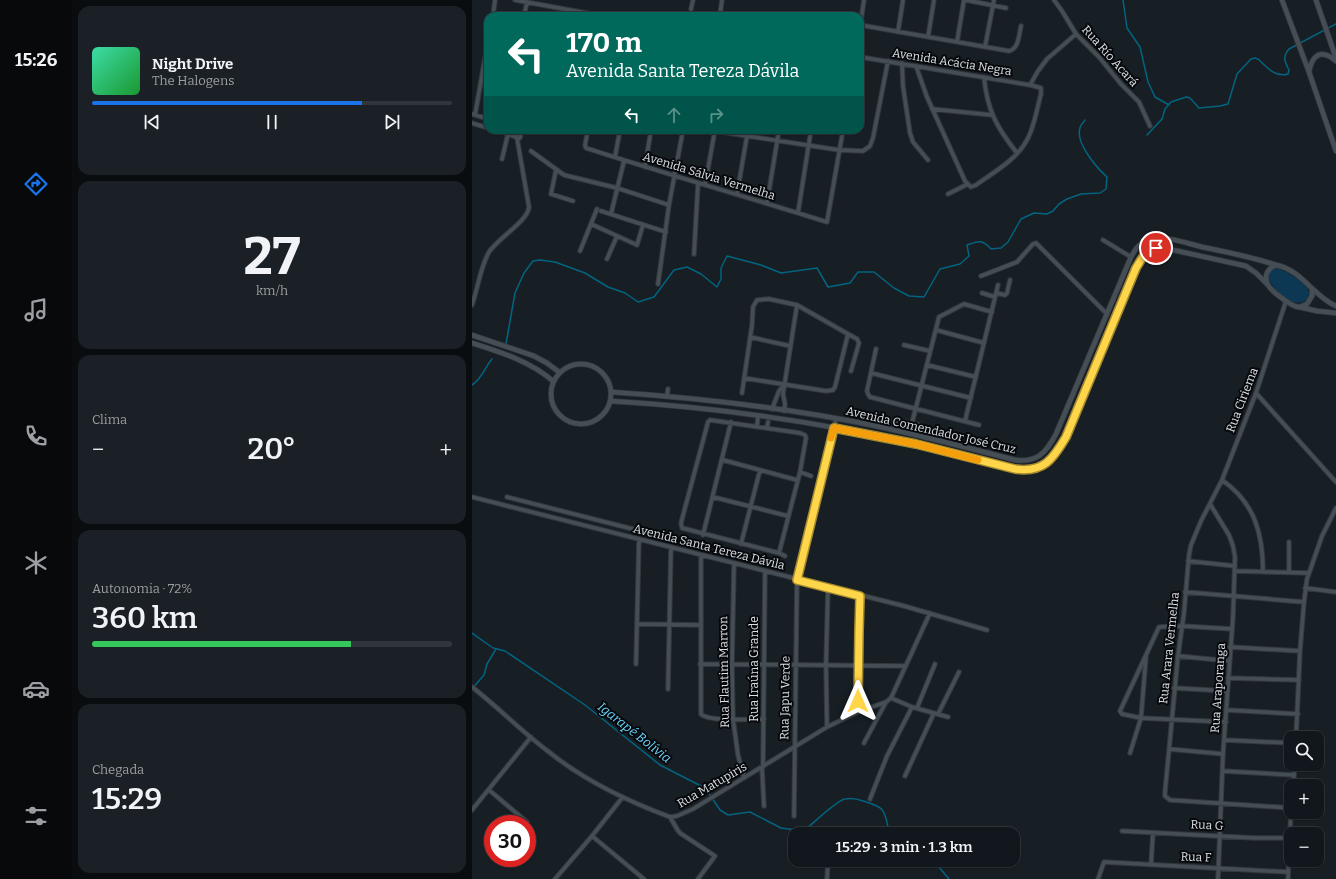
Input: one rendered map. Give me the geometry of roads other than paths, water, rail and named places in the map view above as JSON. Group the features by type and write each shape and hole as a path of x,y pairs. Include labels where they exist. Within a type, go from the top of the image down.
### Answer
{"street":[{"path":"493,12 495,0"},
{"path":"515,0 580,12"},
{"path":"691,8 693,0"},
{"path":"720,12 722,0"},
{"path":"862,12 864,0"},
{"path":"898,32 903,0"},
{"path":"928,37 934,0"},
{"path":"957,42 965,0 1006,8"},
{"path":"985,47 994,0"},
{"name":"Rua Río Acará","path":"1054,0 1076,34 1099,57 1121,84 1139,102 1150,126"},
{"path":"1282,0 1336,151"},
{"path":"1316,0 1336,58"},
{"path":"525,12 526,2"},
{"path":"864,26 1006,51 1013,50 1016,47 1022,26"},
{"path":"1030,85 1038,70 1047,59 1076,34"},
{"path":"1309,72 1312,61 1320,55 1328,55 1336,61"},
{"name":"Avenida Acácia Negra","path":"864,58 1041,88 1041,94 1032,128 1025,143 1017,153"},
{"path":"484,60 473,114 484,118"},
{"path":"741,134 808,146 863,151 870,146 873,138 888,61"},
{"path":"902,64 903,86 910,133 914,142 928,160"},
{"path":"916,66 932,109 968,184 973,187 1017,153 1002,133 992,115 984,77"},
{"path":"932,109 992,115"},
{"path":"472,123 484,127"},
{"path":"472,305 489,252 525,217 529,211 516,138 508,134 502,159"},
{"name":"Avenida Sálvia Vermelha","path":"587,134 585,145 586,148 698,184 737,194 827,222 839,150"},
{"path":"615,158 619,134"},
{"path":"645,167 650,134"},
{"path":"658,284 666,232 668,205 682,134"},
{"path":"705,185 714,134"},
{"path":"767,203 779,134"},
{"path":"798,213 810,134"},
{"path":"839,150 842,134"},
{"path":"737,194 747,135"},
{"path":"531,151 564,175 617,188 668,205"},
{"path":"611,214 624,161"},
{"path":"556,170 551,194 573,201"},
{"path":"694,254 698,184"},
{"path":"948,194 968,184"},
{"path":"580,251 597,209"},
{"path":"602,211 666,232"},
{"path":"591,224 637,245 643,225"},
{"path":"607,259 616,236"},
{"name":"Avenida Comendador José Cruz","path":"611,392 685,397 836,418 942,441 1015,460 1027,461 1038,457 1046,451 1056,434 1131,257 1137,246 1140,244 1152,239 1174,240 1246,256 1292,271 1302,278 1312,289"},
{"path":"1102,240 1131,257"},
{"path":"981,276 1017,262 1033,244 1036,244 1108,314"},
{"name":"Avenida Comendador José Cruz","path":"610,401 665,408 758,416 834,428 916,444 1015,469 1023,470 1038,468 1054,457 1066,437 1136,268 1144,255 1156,248 1164,248 1242,265 1256,273 1286,301 1298,306"},
{"path":"1268,285 1266,278 1267,271 1276,265"},
{"path":"982,293 1006,295 1010,280"},
{"path":"965,421 998,286"},
{"path":"1312,289 1329,303 1336,306"},
{"path":"1298,306 1303,306 1309,302 1312,296 1312,289"},
{"path":"742,393 753,307 755,302 760,299 769,299 797,305 858,341 851,371"},
{"name":"Rua Ciriema","path":"1210,504 1222,480 1256,393 1286,301"},
{"path":"912,423 939,316 964,304 992,312"},
{"path":"784,411 784,384 797,305"},
{"path":"1298,306 1317,311 1336,313"},
{"path":"936,330 984,343"},
{"path":"744,378 826,391 833,390 848,334"},
{"path":"472,335 534,356 559,372"},
{"path":"750,337 790,346"},
{"path":"472,343 511,356 539,370 553,381"},
{"path":"904,345 930,351"},
{"path":"876,349 867,391 870,397 979,425"},
{"path":"574,364 583,364 599,370 609,383 611,392 610,401 604,413 593,421 580,424 571,422 559,415 552,404 550,394 553,381 559,372 574,364"},
{"path":"927,365 976,377"},
{"path":"871,373 971,398"},
{"path":"772,409 779,391 784,384"},
{"path":"667,396 668,389"},
{"path":"660,395 661,390"},
{"path":"1256,393 1336,482"},
{"path":"757,426 758,416"},
{"name":"Rua Japu Verde","path":"794,816 797,580 836,418"},
{"path":"779,554 807,442 805,435 757,426 710,420 708,422 681,523 682,528 703,535 785,556"},
{"path":"878,426 882,421 912,423 940,435 942,441"},
{"path":"703,535 731,422"},
{"path":"767,428 768,422"},
{"path":"722,460 797,480"},
{"path":"741,544 760,470"},
{"path":"800,472 811,476"},
{"path":"1222,480 1237,492 1253,515 1262,543 1262,572"},
{"path":"507,497 664,537"},
{"path":"713,497 788,516"},
{"name":"Avenida Santa Tereza Dávila","path":"472,498 930,613 987,630"},
{"name":"Rua Arara Vermelha","path":"1210,504 1194,537 1188,561 1174,688 1165,792 1166,798 1170,800 1222,803"},
{"name":"Rua Araporanga","path":"1210,504 1227,530 1232,541 1235,557 1232,629 1223,754 1218,879"},
{"path":"1297,731 1300,651 1305,588 1308,573 1322,536 1336,508"},
{"path":"636,664 639,539"},
{"path":"1289,542 1289,572"},
{"path":"668,689 671,547"},
{"path":"701,555 700,664 702,716 733,719 764,719"},
{"path":"1188,561 1234,566"},
{"name":"Rua Flautim Marron","path":"734,564 732,664 733,719 736,744 744,778"},
{"path":"1234,571 1308,573"},
{"name":"Rua Iraúna Grande","path":"764,806 762,767 764,719 765,572"},
{"path":"827,727 826,665 828,587"},
{"path":"1305,588 1336,592"},
{"path":"1185,592 1304,602"},
{"path":"858,712 860,596"},
{"name":"Rua Matupiris","path":"472,687 548,752 577,772 622,798 670,818 685,814 827,727 858,712 886,702 891,698 930,613"},
{"path":"638,624 700,624"},
{"path":"1226,722 1141,718 1122,714 1120,711 1156,630 1160,626 1232,629"},
{"path":"1230,647 1300,651"},
{"path":"1130,753 1141,718 1146,654"},
{"path":"1178,656 1230,661"},
{"path":"700,664 906,666"},
{"path":"870,799 887,756 914,707 935,664"},
{"path":"905,776 936,713 959,672"},
{"path":"1228,678 1299,680"},
{"path":"1174,688 1227,691"},
{"path":"891,698 914,707 948,717"},
{"path":"864,743 886,702"},
{"path":"1226,710 1298,714"},
{"path":"472,810 531,737"},
{"path":"1225,740 1284,743"},
{"path":"1169,749 1223,754"},
{"path":"1294,771 1294,779"},
{"path":"1223,772 1294,775"},
{"path":"489,790 519,815"},
{"path":"555,879 622,798"},
{"path":"1222,803 1284,808"},
{"path":"670,818 680,833 715,856 698,879"},
{"name":"Rua G","path":"1122,831 1284,838"},
{"path":"1151,865 1153,833"},
{"path":"592,836 644,879"},
{"name":"Rua F","path":"1098,879 1104,862 1288,872"},
{"path":"827,879 828,867"},
{"path":"1288,867 1288,879"}],"waterway":[{"path":"1123,0 1127,28 1140,47 1148,82 1155,97 1169,105"},
{"path":"1147,135 1162,119 1165,109 1171,102 1186,97 1190,98 1199,108 1228,104 1237,74 1251,59 1258,59 1275,73 1284,75 1288,74 1289,70 1285,62 1285,55 1289,49 1336,24"},
{"path":"506,344 515,293 524,273 533,261 540,260 555,262 585,273 608,287 625,293 638,302 654,297 674,270 687,267 701,274 717,287 721,279 721,268 727,256 761,265 781,273 817,268 828,287 850,283 858,272 874,272 894,288 909,296 924,297 940,269 960,264 969,256 967,245 983,242 991,249 1001,248 1008,242 1021,219 1034,213 1047,214 1067,199 1081,194 1100,193 1106,189 1107,177 1088,155 1081,141 1079,134 1080,127 1085,120"},
{"path":"472,385 478,380 492,359"},
{"name":"Igarapé Bolívia","path":"472,633 493,648 505,651 585,705 660,765 701,786 708,792 720,810 728,815 750,812 781,828 788,829"},
{"path":"472,689 484,675 487,664 496,649"},
{"name":"Igarapé Bolívia","path":"808,827 824,813 841,800 845,799 861,800 878,807 885,815 888,827"},
{"name":"Igarapé Bolívia","path":"939,867 949,879"}]}
